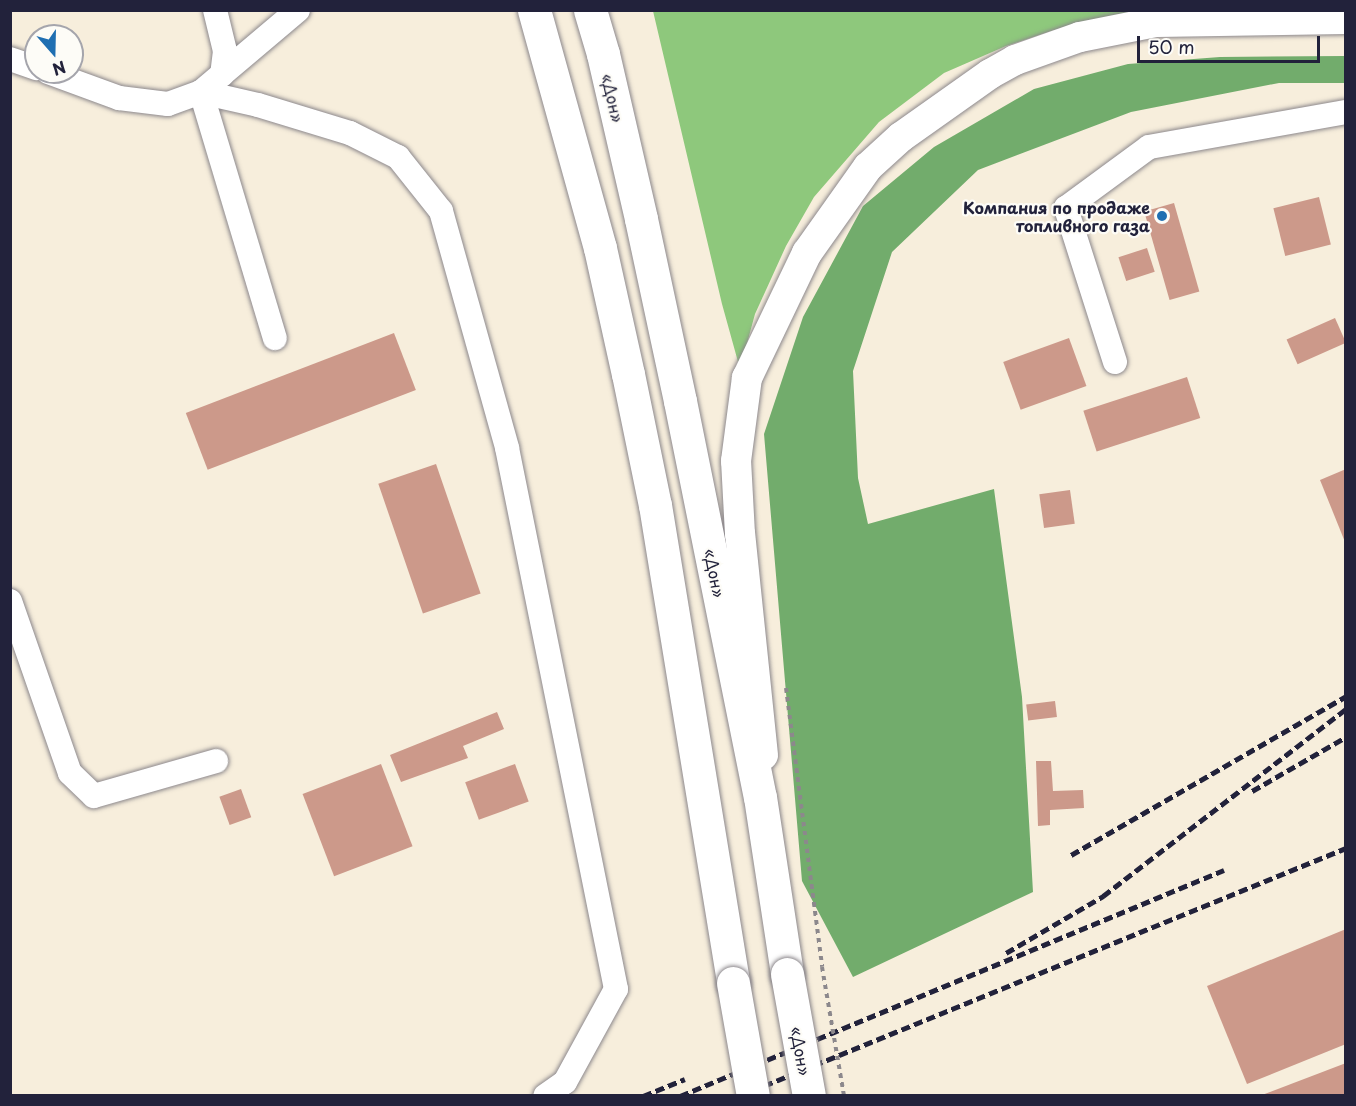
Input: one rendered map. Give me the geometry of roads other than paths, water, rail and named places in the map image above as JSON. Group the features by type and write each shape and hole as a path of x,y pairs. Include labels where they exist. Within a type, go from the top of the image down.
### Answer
{"highway":[{"path":"534,10 600,248 655,505 753,1095"},
{"name":"«Дон»","path":"590,10 603,54 677,390 760,797 787,974 809,1095"}],"main road":[{"path":"760,797 764,747 740,534 735,461 747,378 807,253 868,167 901,137 990,74 1015,60 1080,37 1156,22 1346,19"}],"lane":[{"path":"216,10 225,51 222,75"},
{"path":"81,84 119,98 168,104 201,92 298,10"},
{"path":"201,92 275,338"},
{"path":"201,92 258,105 350,133 398,157 441,211 507,448 616,989 566,1083 545,1095"},
{"path":"1115,362 1066,208 1149,147 1346,112"},
{"path":"10,601 70,773 94,796 216,761"}],"railway":[{"path":"1071,855 1346,696"},
{"path":"1006,953 1103,896 1346,709"},
{"path":"1252,791 1346,737"},
{"path":"739,1096 1346,848"},
{"path":"680,1096 1224,870"},
{"path":"643,1096 685,1079"}],"place":[{"name":"Компания по продаже топливного газа","path":"1162,216"}]}
